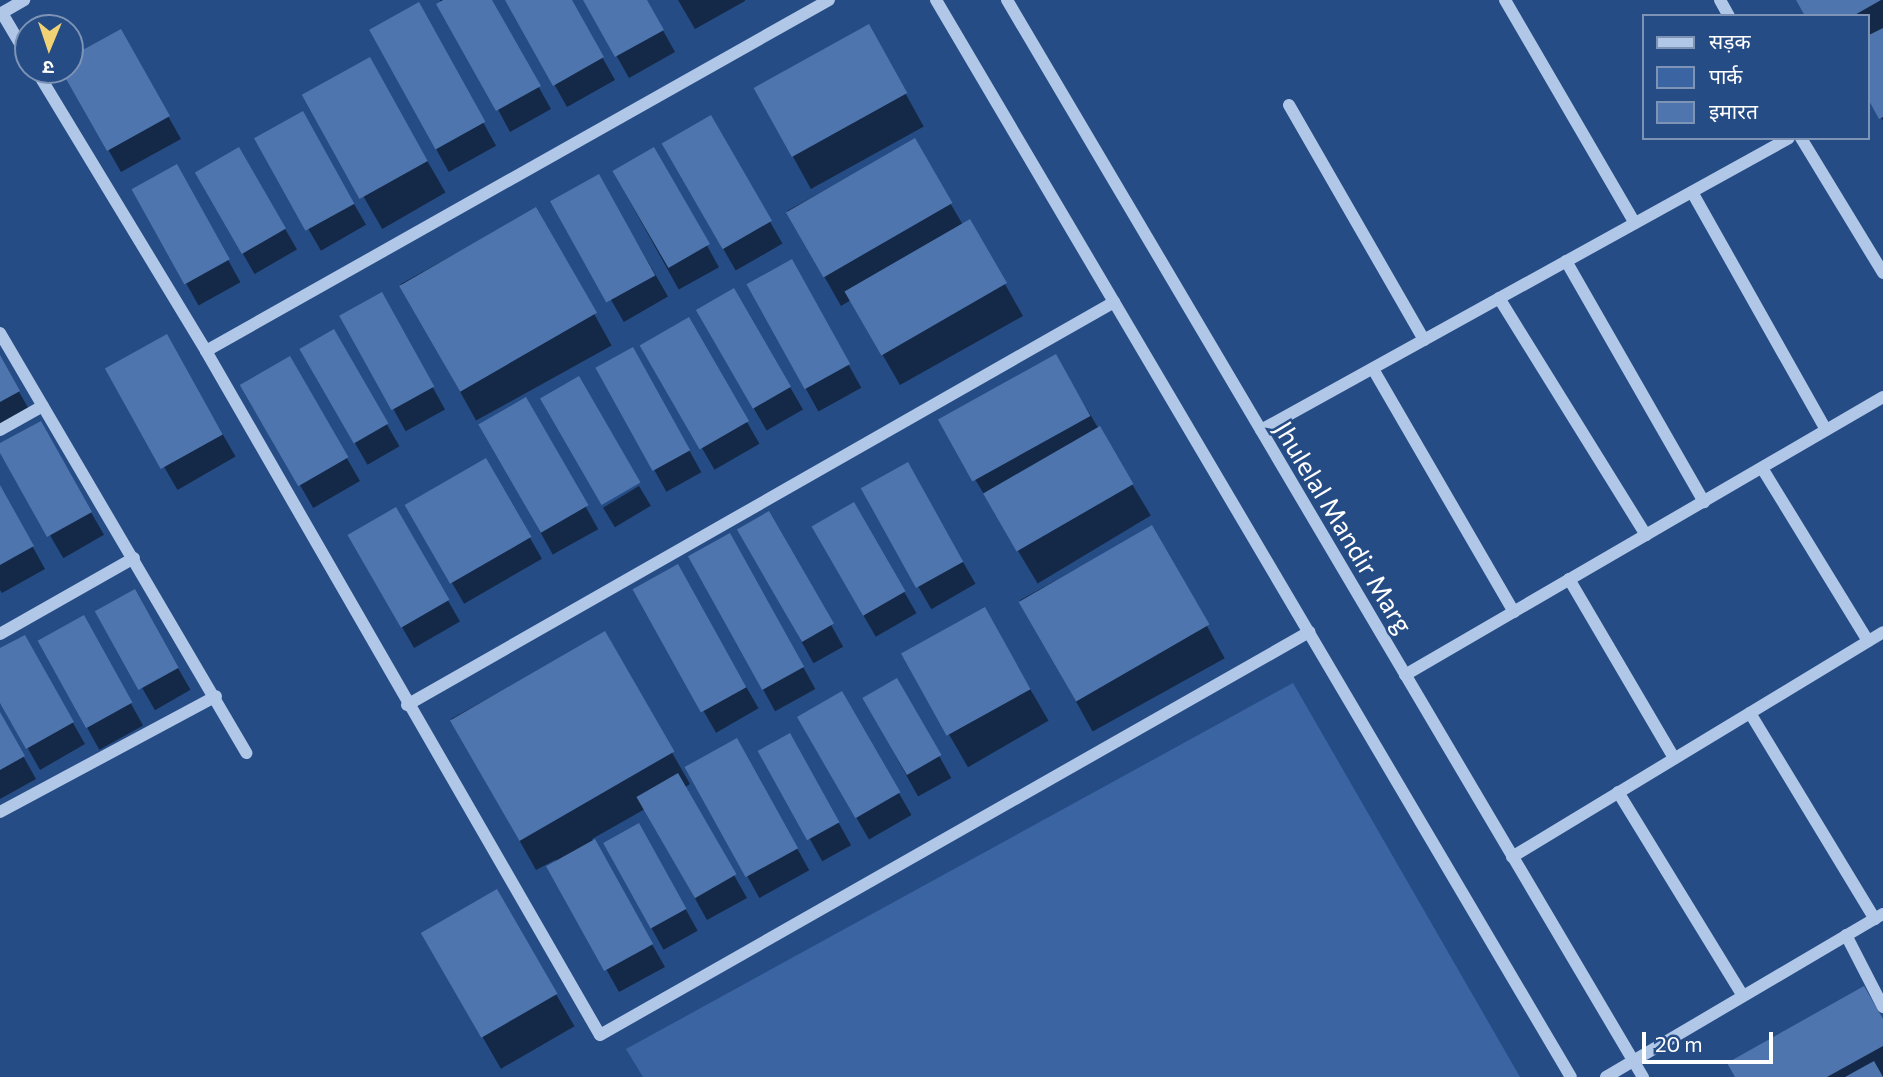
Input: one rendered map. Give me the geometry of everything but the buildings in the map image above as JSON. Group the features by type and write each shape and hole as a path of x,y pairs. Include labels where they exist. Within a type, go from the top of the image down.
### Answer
{"street":[{"path":"14,34 1,13 23,0"},
{"path":"206,351 829,0"},
{"path":"936,0 1571,1077"},
{"name":"Jhulelal Mandir Marg","path":"1007,0 1643,1077"},
{"path":"1505,0 1635,223"},
{"path":"44,84 206,351 407,705 600,1035 1308,632"},
{"path":"1289,104 1424,340"},
{"path":"1261,430 1785,140"},
{"path":"1802,140 1883,273"},
{"path":"1692,192 1826,430"},
{"path":"1566,261 1704,502"},
{"path":"1499,298 1646,535"},
{"path":"407,705 1114,302"},
{"path":"0,333 216,696 246,753"},
{"path":"1373,369 1514,612"},
{"path":"1405,675 1883,397"},
{"path":"0,430 43,406"},
{"path":"1762,468 1868,641"},
{"path":"0,635 134,558"},
{"path":"1569,579 1674,758"},
{"path":"1512,857 1883,632"},
{"path":"0,812 216,696"},
{"path":"1606,1077 1879,916 1750,713"},
{"path":"1618,792 1743,996"},
{"path":"1846,935 1883,1007"}],"green space":[{"path":"1293,683 1520,1077 643,1077 626,1049"}]}
